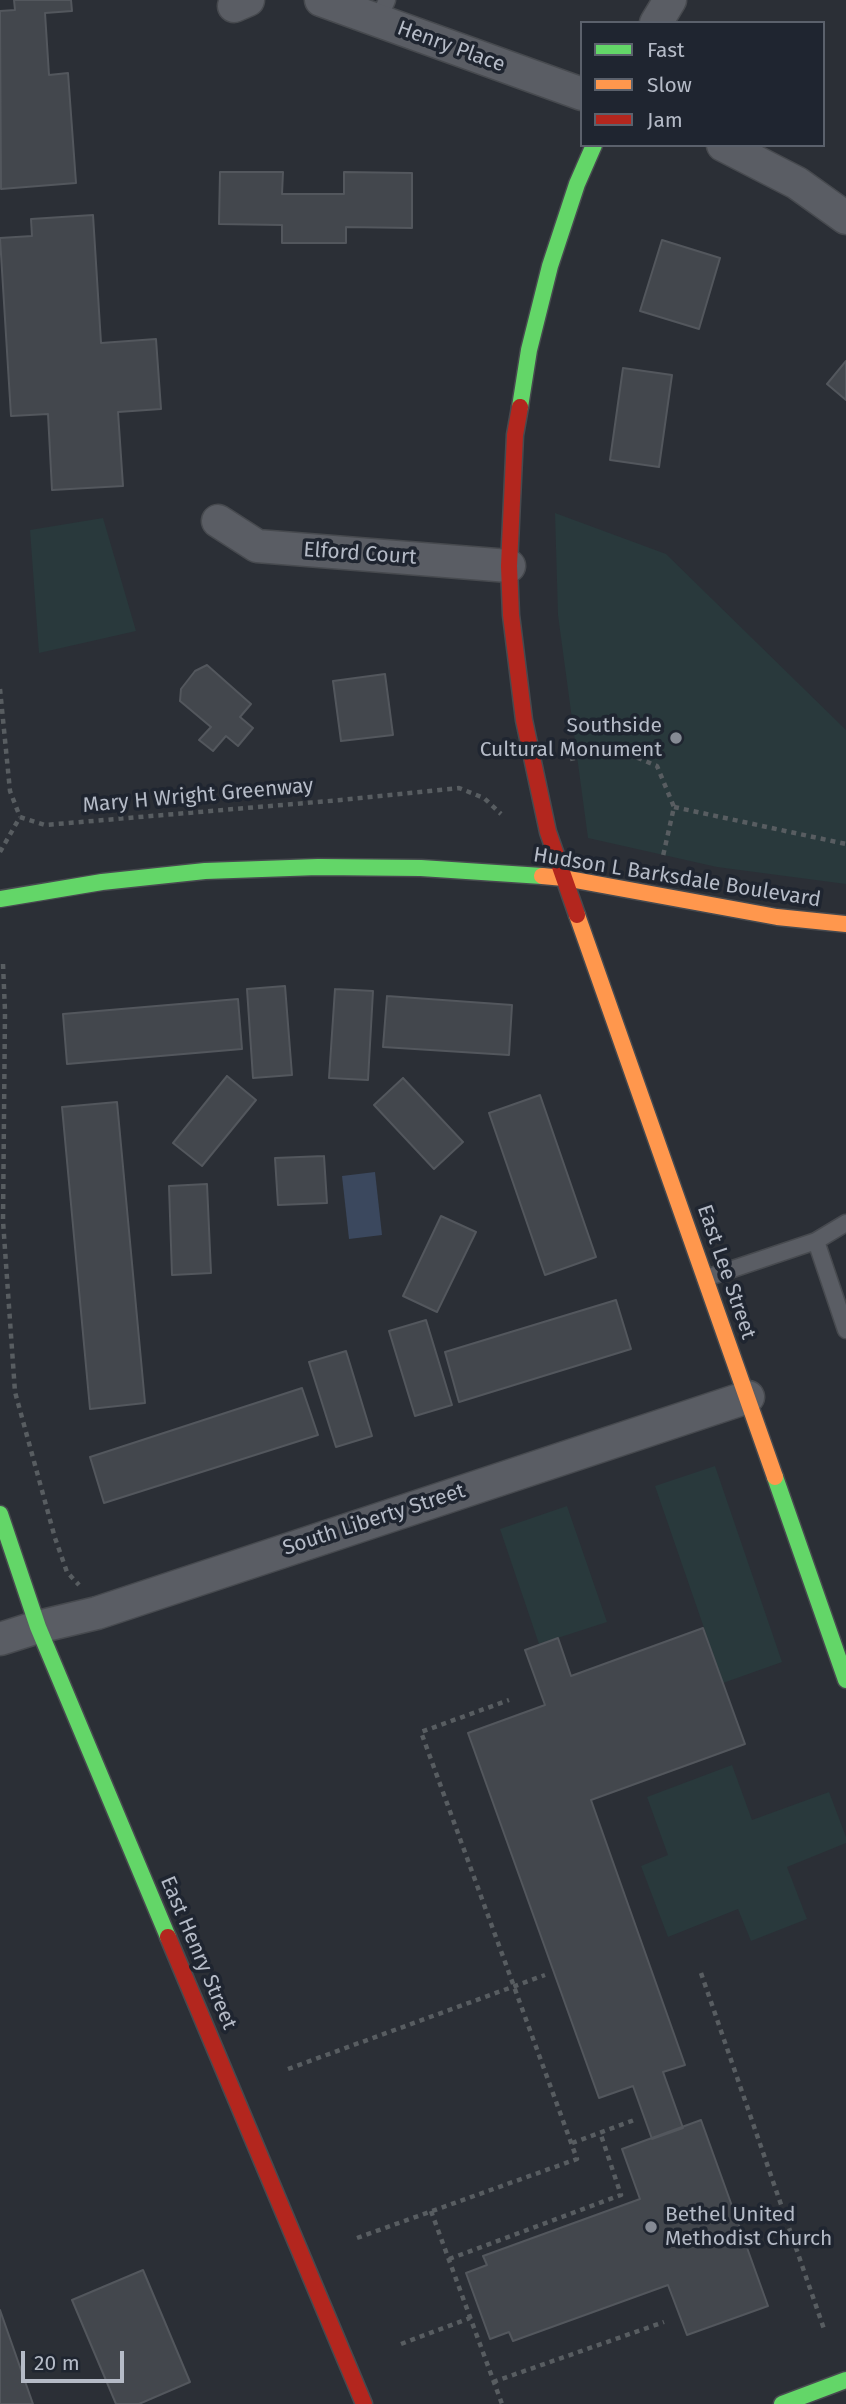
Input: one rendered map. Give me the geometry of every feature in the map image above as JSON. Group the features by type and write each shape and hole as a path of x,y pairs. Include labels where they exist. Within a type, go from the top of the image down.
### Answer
{"street":[{"name":"Henry Place","path":"321,0 382,10 580,93"},
{"path":"657,21 670,0"},
{"name":"East Lee Street","path":"593,147 577,184 550,266 529,350 514,446 509,566 511,615 524,720 548,832 846,1680"},
{"path":"727,147 797,183 846,218"},
{"name":"Elford Court","path":"218,521 257,547 509,566"},
{"name":"Hudson L Barksdale Boulevard","path":"0,899 103,882 205,871 318,867 421,868 564,878 777,917 846,925"},
{"name":"South Liberty Street","path":"0,1639 97,1613 748,1397"},
{"name":"East Henry Street","path":"0,1514 38,1627 364,2404"},
{"path":"782,2404 846,2380"}],"lane":[{"path":"706,1278 816,1241 846,1223"},
{"path":"816,1241 841,1300 846,1330"}],"path":[{"path":"0,689 10,791 20,817 0,852"},
{"path":"569,759 618,749 657,766 674,807 663,856"},
{"name":"Mary H Wright Greenway","path":"20,817 45,825 459,788 484,798 501,814"},
{"path":"674,807 846,844"},
{"path":"3,964 3,1221 15,1392 55,1538 67,1572 81,1588"},
{"path":"356,2238 577,2159 421,1732 509,1700"},
{"path":"701,1973 824,2329"},
{"path":"289,2069 545,1975"},
{"path":"572,2143 637,2119"},
{"path":"449,2259 621,2195 600,2132"},
{"path":"431,2211 502,2404"},
{"path":"401,2344 470,2318"},
{"path":"494,2382 664,2322"}],"shaded area":[{"path":"555,513 666,554 846,730 846,884 717,867 588,838 558,615"},
{"path":"103,518 136,631 39,653 30,530"},
{"path":"715,1466 782,1662 723,1683 655,1486"},
{"path":"567,1506 607,1622 539,1644 500,1529"},
{"path":"732,1765 752,1820 829,1792 846,1843 787,1867 807,1919 751,1941 738,1909 668,1937 641,1866 668,1855 647,1797"}],"water":[{"path":"375,1172 382,1235 349,1239 342,1176"}],"building":[{"path":"14,0 71,0 72,11 45,13 49,75 68,73 76,183 1,189 0,11 15,10"},
{"path":"220,172 283,172 282,194 344,194 344,172 412,173 412,228 346,227 346,243 282,243 282,225 219,224"},
{"path":"93,215 101,343 156,339 161,409 118,412 123,486 52,490 48,414 11,416 0,238 32,236 31,219"},
{"path":"662,240 720,258 699,329 640,311"},
{"path":"846,361 846,400 827,384"},
{"path":"623,368 672,375 659,467 610,460"},
{"path":"207,665 251,704 240,717 253,728 238,746 226,736 213,751 199,740 211,727 180,701 181,689 195,671"},
{"path":"385,674 393,735 341,741 333,681"},
{"path":"285,986 292,1075 253,1078 247,989"},
{"path":"335,989 373,991 368,1080 329,1078"},
{"path":"387,996 512,1005 509,1055 383,1047"},
{"path":"238,999 242,1049 67,1064 63,1014"},
{"path":"227,1076 256,1100 202,1166 173,1143"},
{"path":"403,1078 463,1142 434,1169 374,1105"},
{"path":"540,1095 596,1257 545,1275 489,1113"},
{"path":"117,1102 145,1403 90,1409 62,1107"},
{"path":"324,1156 327,1203 278,1205 275,1158"},
{"path":"207,1184 211,1273 172,1275 169,1186"},
{"path":"441,1216 476,1232 437,1312 403,1296"},
{"path":"616,1300 631,1349 459,1402 445,1352"},
{"path":"426,1320 452,1405 415,1416 389,1331"},
{"path":"346,1351 372,1436 336,1447 309,1362"},
{"path":"302,1388 318,1435 104,1503 90,1457"},
{"path":"703,1628 745,1744 591,1800 685,2065 663,2072 683,2128 652,2139 633,2086 599,2098 468,1733 545,1705 525,1650 558,1638 571,1676"},
{"name":"Bethel United Methodist Church","path":"701,2120 768,2306 687,2335 668,2285 513,2341 509,2332 490,2339 466,2273 487,2265 483,2256 640,2199 622,2149"},
{"path":"143,2270 190,2382 139,2404 116,2404 72,2300"},
{"path":"0,2310 33,2404 0,2404"}],"traffic: fast":[{"path":"520,407 529,350 550,266 577,184 593,147"},
{"path":"0,899 102,882 205,871 318,867 421,868 542,876"},
{"path":"775,1477 846,1680"},
{"path":"0,1514 38,1627 168,1937"},
{"path":"782,2404 846,2380"}],"traffic: slow":[{"path":"542,876 777,917 846,924"},
{"path":"577,915 775,1477"}],"traffic: jam":[{"path":"520,407 515,435 509,566 511,615 524,720 548,832 577,915"},
{"path":"168,1937 364,2404"}],"place":[{"name":"Southside Cultural Monument","path":"676,738"},
{"name":"Bethel United Methodist Church","path":"651,2227"}]}
